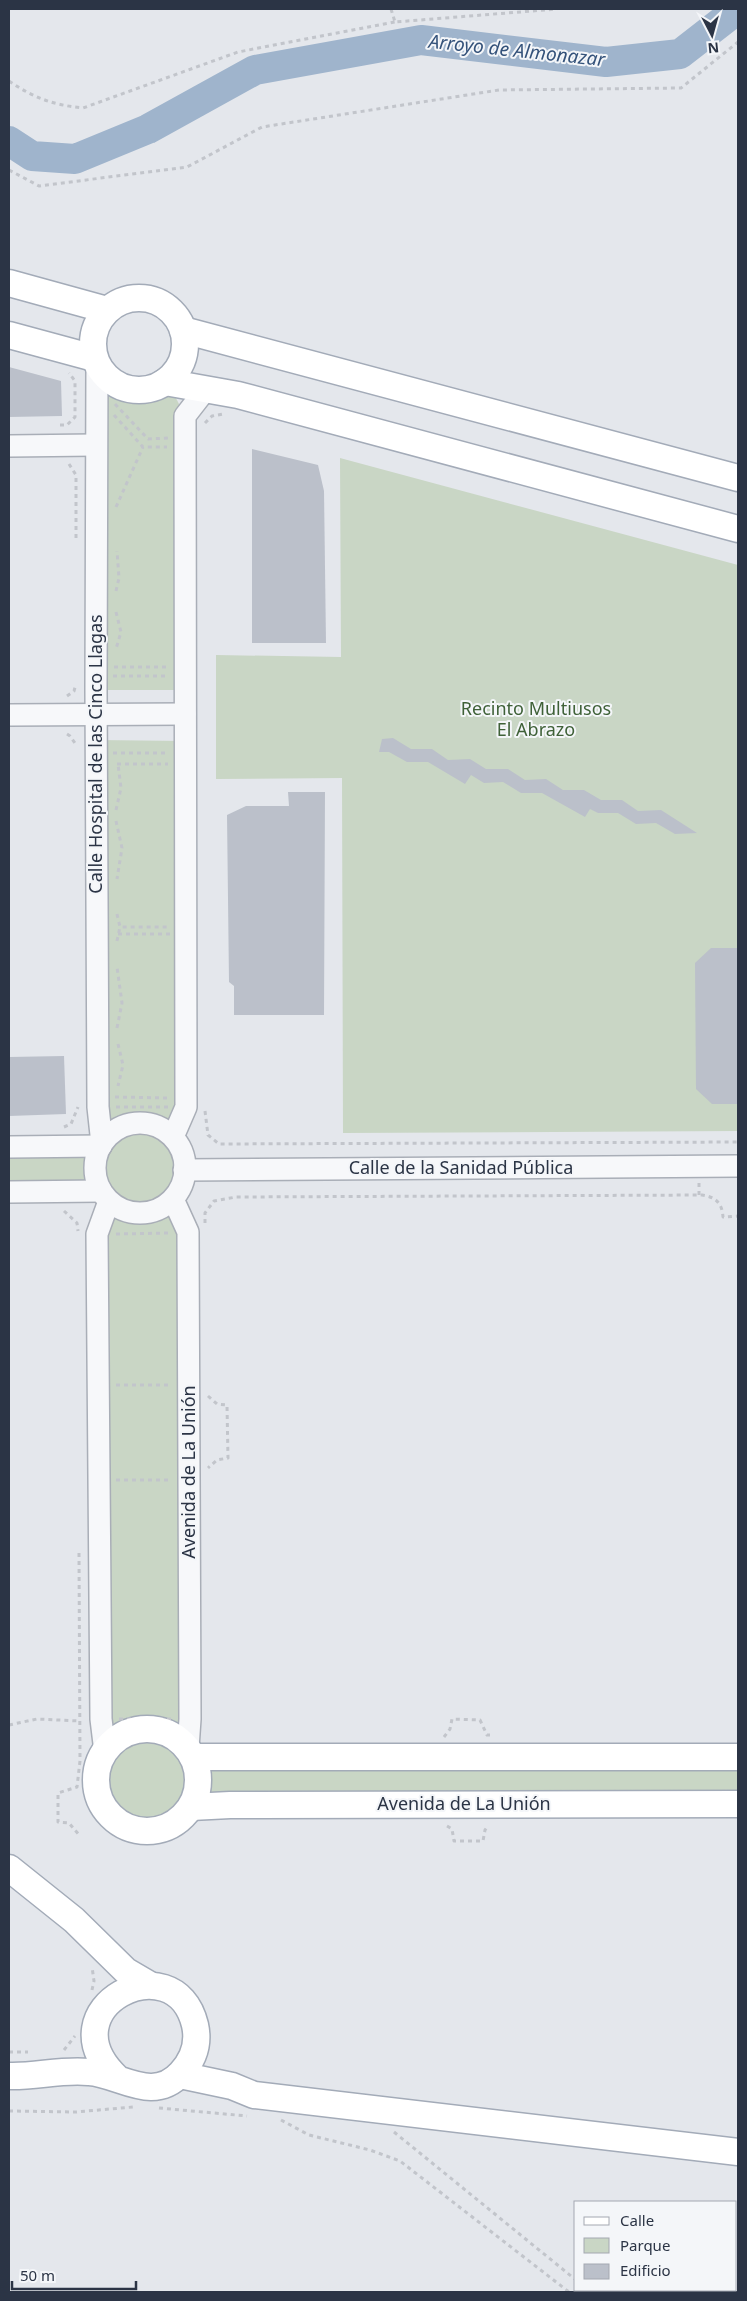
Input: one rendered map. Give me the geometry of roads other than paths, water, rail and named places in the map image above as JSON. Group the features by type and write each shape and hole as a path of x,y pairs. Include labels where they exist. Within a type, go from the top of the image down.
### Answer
{"main road":[{"path":"9,283 107,310"},
{"path":"165,382 178,368 185,349 183,330 177,318 168,308 157,301 131,298 118,302 107,310 97,324 92,341 96,361 104,376 115,384 127,389 140,390 165,382 256,400 738,529"},
{"path":"183,330 738,478"},
{"path":"9,335 96,361"},
{"path":"135,1730 155,1730 172,1736 190,1753 199,1778 196,1796 191,1807 181,1819 167,1828 149,1832 131,1829 114,1819 104,1808 96,1788 97,1768 105,1752 118,1738 135,1730"},
{"path":"190,1753 738,1757"},
{"name":"Avenida de La Unión","path":"191,1807 230,1804 738,1804"},
{"path":"9,1868 74,1920 126,1971 150,1985 167,1989 182,1999 192,2014 208,2064 232,2086"},
{"path":"9,2076 54,2064 73,2062 85,2050 86,2033 97,2019 98,2000 107,1987 98,1954 89,1937 74,1920"},
{"path":"98,2000 133,1987 150,1985"},
{"path":"54,2064 116,2078 132,2086 148,2088 165,2084 180,2075 191,2062 197,2046 196,2030"},
{"path":"86,2033 104,2067 116,2078"},
{"path":"180,2075 232,2086 254,2095 738,2152"}],"street":[{"name":"Calle Hospital de las Cinco Llagas","path":"96,361 86,395 95,445 86,676 96,714 97,934 85,1106 101,1145"},
{"path":"165,382 185,416"},
{"path":"172,1137 188,1104 181,930 181,758 185,714 180,671 177,442 185,416 206,389"},
{"path":"9,446 95,445"},
{"path":"9,715 185,714"},
{"path":"134,1123 162,1128 172,1137 181,1149 184,1170 180,1188 173,1199 162,1208 149,1212 135,1213 121,1209 105,1196 95,1169 101,1145 109,1135 121,1127 134,1123"},
{"path":"9,1147 57,1138 101,1145"},
{"name":"Calle de la Sanidad Pública","path":"184,1170 738,1166"},
{"path":"9,1192 58,1201 105,1196"},
{"path":"105,1196 88,1234 99,1385 101,1719 105,1752"},
{"name":"Avenida de La Unión","path":"173,1199 197,1232 197,1480 190,1753"}],"waterway":[{"name":"Arroyo de Almonazar","path":"9,141 32,156 75,159 148,129 255,70 421,40 606,62 680,54 738,9"}],"park label":[{"name":"Recinto Multiusos El Abrazo","path":"536,720"}]}
